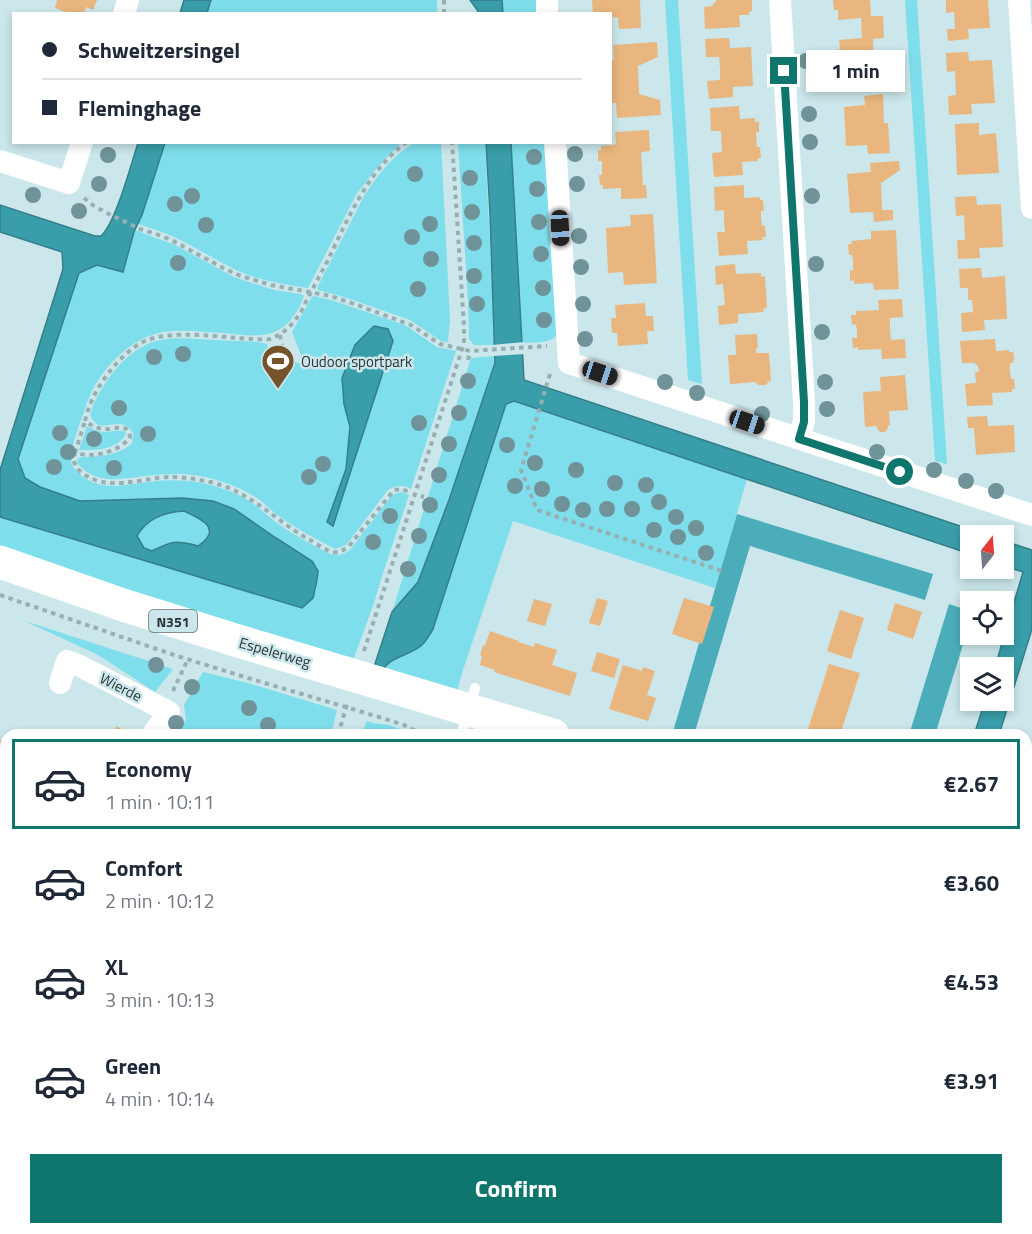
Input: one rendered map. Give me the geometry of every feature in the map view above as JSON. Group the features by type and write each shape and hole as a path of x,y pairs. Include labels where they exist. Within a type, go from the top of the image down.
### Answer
{"main road":[{"name":"Espelerweg","path":"0,562 123,605 235,640 349,683 384,701 473,715 529,729"},
{"name":"Espelerweg","path":"0,575 349,683"}],"street":[{"path":"780,0 804,402 804,422 799,439"},
{"path":"1019,0 1032,208"},
{"path":"0,160 69,183 81,144"},
{"path":"555,144 569,363 1032,515"},
{"name":"Wierde","path":"60,683 64,660 80,666 169,712 156,729"}],"path":[{"path":"443,11 444,0"},
{"path":"405,144 368,184 290,327 280,335 266,339 177,335 153,338 143,342 126,354 110,370 94,395 88,407 74,462 77,469 84,475 105,483 180,477 222,485 247,497 293,530 332,552 341,551 349,546 394,490 402,489 411,493"},
{"path":"339,729 349,683 462,350 464,326 452,144"},
{"path":"82,196 107,213 140,229 169,239 241,276 271,285 331,296 411,325 436,343 470,351 539,347"},
{"path":"280,335 284,359"},
{"path":"468,360 470,351"},
{"path":"552,368 520,470 537,510 722,571"},
{"path":"75,453 101,454 116,448 130,438 126,428 102,429 85,421"},
{"path":"0,595 248,678 349,683 384,701 404,725 412,729"},
{"path":"171,694 188,659"}],"shaded area":[{"path":"184,0 211,0 207,12 180,12"},
{"path":"211,0 437,0 436,12 207,12"},
{"path":"470,0 502,0 503,12 478,11"},
{"path":"502,0 539,0 540,12 503,12"},
{"path":"665,0 678,0 702,384 688,380"},
{"path":"905,0 917,0 947,464 935,461"},
{"path":"138,144 165,144 142,215 134,232 123,272 97,265 79,273 18,459 25,478 40,487 80,501 182,498 213,501 234,509 312,561 318,571 317,580 313,598 302,608 0,517 0,470 63,269 62,252 0,232 0,205 101,236 112,219","holes":["184,511 207,525 209,534 198,546 174,542 152,551 144,548 137,536 151,520 163,515"]},
{"path":"165,144 400,144 375,170 356,195 308,288 248,275 171,236 138,224"},
{"path":"412,144 441,144 450,320 448,342 441,341 410,320 317,288 369,188 392,160"},
{"path":"458,144 485,144 495,345 474,345 469,339"},
{"path":"486,144 511,144 524,380 960,526 960,551 514,401 506,404 433,629 417,649 395,659 382,672 373,670 392,612 418,582 449,500 495,363"},
{"path":"511,144 547,144 557,335 550,340 522,343"},
{"path":"135,230 175,245 234,277 274,290 304,296 292,318 272,333 254,335 170,331 149,336 125,350 104,372 90,396 73,445 72,466 80,475 107,486 180,480 224,489 248,500 298,536 334,554 342,554 350,550 392,495 401,492 409,495 352,663 0,552 0,517 302,607 312,561 234,509 213,501 182,498 80,501 40,487 25,479 18,459 79,273 97,265 123,272"},
{"path":"314,296 405,325 437,347 456,351 411,489 399,486 388,490 346,545 335,549 328,546 277,515 252,495 224,482 183,474 124,479 104,478 85,471 77,463 78,458 115,453 132,443 133,433 128,427 122,424 99,425 90,414 107,381 124,360 134,352 156,341 171,339 258,342 267,344 268,353 308,366 310,362 303,360 292,332"},
{"path":"374,326 388,329 393,341 333,526 327,522 346,469 350,427 344,404 342,378 355,345"},
{"path":"496,356 449,500 418,582 392,612 471,358"},
{"path":"514,401 747,479 715,588 513,521 455,699 382,672 385,666 433,629 506,404"},
{"path":"87,426 98,431 125,431 126,434 112,446 94,450 79,450"},
{"path":"184,511 207,525 209,534 205,540 198,546 179,542 170,543 152,551 144,548 137,536 146,524 163,514"},
{"path":"737,514 933,574 925,600 750,546 696,729 674,729"},
{"path":"1014,544 1032,550 1032,629 1014,687 1014,657 998,657 1001,645 1014,645 1014,603 1023,572 1014,569"},
{"path":"949,604 960,608 960,645 963,645 937,729 911,729"},
{"path":"25,621 173,669 155,692 98,655"},
{"path":"203,672 337,710 332,729 179,729 186,720 184,705"},
{"path":"982,711 1006,711 1001,729 976,729"},
{"path":"367,721 400,729 364,729"}],"pier":[{"path":"525,342 526,354 493,356 492,345"}],"building":[{"path":"57,0 97,0 93,10 86,7 85,12 66,12 55,8"},
{"path":"592,0 640,0 641,28 619,29 618,17 612,18 612,12 593,12"},
{"path":"717,0 752,0 752,11 749,15 739,15 740,27 705,29 704,7 712,6"},
{"path":"833,0 870,0 871,16 883,16 884,38 873,39 874,68 886,67 887,86 864,87 864,77 842,78 841,69 837,69 836,50 840,49 839,40 862,38 861,18 838,20 838,10 834,10"},
{"path":"946,0 988,0 990,28 968,29 969,39 948,41 947,29 955,29 954,12 946,13"},
{"path":"729,38 730,48 751,47 753,86 733,87 733,97 709,99 707,81 720,80 720,68 719,57 706,57 705,39"},
{"path":"657,42 658,57 638,66 639,94 660,100 661,115 617,118 616,103 612,103 613,45"},
{"path":"968,52 969,61 992,60 995,103 971,104 972,114 949,115 948,96 956,95 955,71 947,72 946,53"},
{"path":"883,94 884,123 888,123 890,153 868,154 867,145 846,146 844,107 865,105 864,96"},
{"path":"739,106 740,119 755,118 755,122 759,121 759,132 756,132 757,147 760,147 761,158 758,158 758,161 742,162 743,175 714,177 712,153 722,152 721,131 711,131 710,108"},
{"path":"979,123 979,135 996,133 999,173 957,175 955,124"},
{"path":"649,130 650,151 641,152 643,185 646,185 647,198 621,199 621,188 603,189 599,175 602,175 602,161 598,161 598,150 601,150 601,146 616,143 615,132"},
{"path":"899,161 900,170 881,183 882,210 893,210 893,220 874,222 873,212 850,213 847,174 871,172 870,163"},
{"path":"744,185 744,198 760,197 760,200 763,200 764,211 761,211 761,219 762,226 765,226 766,237 762,237 763,240 747,241 748,254 719,256 717,232 725,232 724,210 715,211 714,187"},
{"path":"976,196 977,205 1001,204 1003,247 979,248 980,258 958,259 957,240 965,240 964,215 956,216 955,197"},
{"path":"653,214 657,283 624,285 623,272 608,273 606,228 631,226 630,215"},
{"path":"896,230 899,289 874,290 873,283 854,284 854,280 850,281 853,262 852,255 849,255 848,244 852,244 851,241 871,239 871,231"},
{"path":"735,264 736,274 761,273 761,277 765,276 767,308 763,309 764,312 738,314 738,323 719,325 718,306 725,305 723,284 716,285 715,266"},
{"path":"981,268 982,278 1005,276 1007,319 984,320 985,330 962,332 961,313 973,312 972,300 968,300 968,288 960,288 959,269"},
{"path":"902,299 903,317 890,318 890,329 891,340 905,339 906,358 882,359 881,349 858,350 858,347 853,348 852,338 857,338 857,331 856,324 852,325 851,315 856,315 856,311 879,310 878,300"},
{"path":"645,303 646,316 653,316 654,331 647,331 648,344 618,346 617,333 612,333 611,318 616,318 615,305"},
{"path":"757,334 756,353 769,353 771,381 766,385 759,385 755,382 730,384 728,355 736,355 735,335"},
{"path":"995,339 996,351 1013,352 1010,371 1015,389 1012,389 1012,392 992,393 993,405 967,406 965,384 976,383 975,372 979,372 978,366 974,363 962,363 960,341"},
{"path":"905,375 908,410 889,411 890,425 885,432 880,432 877,426 865,427 863,392 881,391 880,377"},
{"path":"987,416 988,426 1014,425 1015,452 976,455 974,428 968,428 967,417"},
{"path":"597,598 608,601 600,626 589,623"},
{"path":"684,598 714,607 702,644 672,634"},
{"path":"534,599 552,604 545,626 527,621"},
{"path":"895,603 922,612 913,639 887,630"},
{"path":"840,610 864,618 851,659 827,651"},
{"path":"490,631 534,647 535,643 557,650 552,665 577,673 570,696 494,672 495,670 480,665 482,656 480,655"},
{"path":"597,652 620,659 614,678 591,671"},
{"path":"829,664 860,673 842,729 808,729"},
{"path":"623,665 642,671 643,667 655,671 647,695 656,698 648,721 609,709"}],"place":[{"name":"Oudoor sportpark","path":"278,390"}],"route":[{"path":"784,71 804,402 804,422 799,439 900,472"}]}
